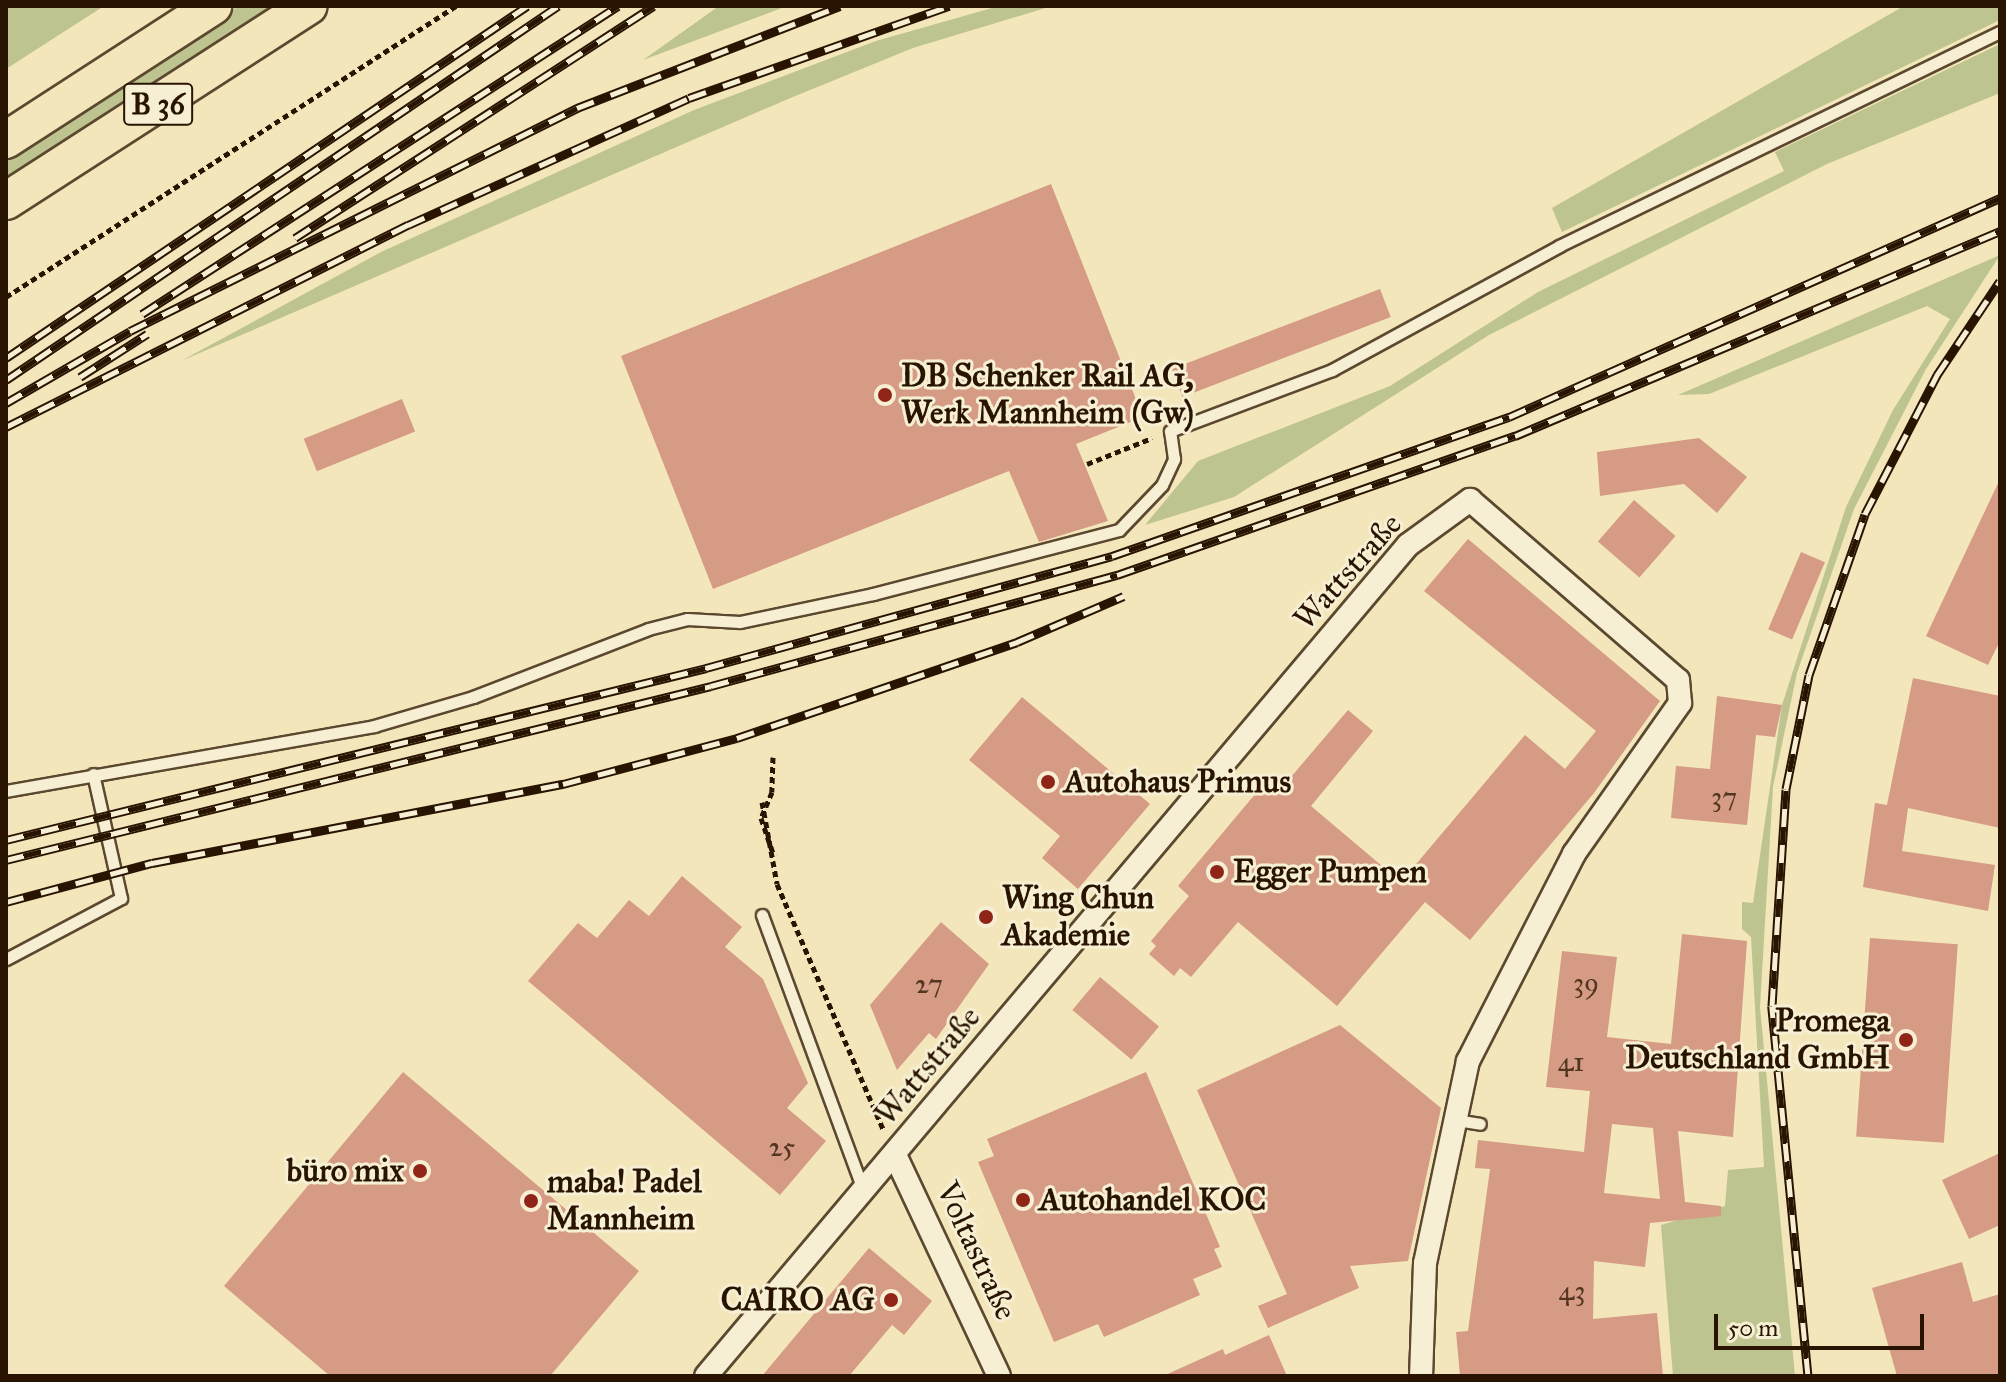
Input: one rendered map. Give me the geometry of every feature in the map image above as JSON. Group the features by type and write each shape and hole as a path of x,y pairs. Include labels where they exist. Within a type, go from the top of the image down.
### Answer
{"main road":[{"name":"B 36","path":"6,140 213,6"},
{"name":"B 36","path":"6,201 309,6"}],"street":[{"name":"Wattstraße","path":"706,1376 1408,545 1470,500 1678,680 1680,703 1574,854 1518,956 1468,1061 1425,1263 1421,1376"},
{"name":"Voltastraße","path":"895,1155 999,1376"}],"lane":[{"path":"6,791 93,774 237,755 374,726 473,697 674,622 740,622 1089,541 1119,530 1162,485 1174,459 1170,431 1332,370 1559,246 2000,32"},
{"path":"6,959 121,898 93,774"},
{"path":"762,915 864,1191"},
{"path":"1456,1120 1480,1124"}],"path":[{"path":"6,297 456,6"},
{"path":"1087,464 1170,431"},
{"path":"773,757 772,792 761,818 777,860"},
{"path":"762,802 777,860 777,884 895,1155"}],"green space":[{"path":"6,6 104,6 6,69"},
{"path":"239,6 278,6 6,181 6,157"},
{"path":"719,6 787,6 643,60"},
{"path":"999,6 1052,6 913,48 181,361 381,252 694,110 876,41"},
{"path":"1904,6 2000,6 2000,20 1562,232 1552,208"},
{"path":"2000,44 2000,93 1827,164 1489,335 1234,497 1145,525 1198,461 1390,386 1538,292 1784,171 1775,152"},
{"path":"2000,255 1926,369 1854,509 1797,673 1773,787 1760,1007 1795,1376 1673,1376 1661,1225 1725,1206 1728,1170 1764,1167 1751,937 1742,929 1742,902 1753,903 1782,705 1846,507 1893,410 1950,319 1927,306 1709,394 1678,395"}],"building":[{"name":"DB Schenker Rail AG, Werk Mannheim (Gw)","path":"1051,184 1143,417 1076,444 1108,521 1039,542 1009,471 713,589 621,356"},
{"path":"1380,289 1391,317 1183,397 1172,369"},
{"path":"402,399 415,431 317,471 304,439"},
{"path":"1699,438 1747,477 1717,513 1684,484 1600,496 1597,452"},
{"path":"2000,479 2000,641 1988,665 1926,636"},
{"path":"1634,500 1676,536 1639,578 1598,542"},
{"path":"1468,539 1660,701 1594,793 1470,940 1425,902 1337,1006 1238,922 1191,977 1180,968 1174,976 1149,954 1156,946 1151,941 1189,896 1178,886 1272,774 1285,784 1348,710 1373,731 1311,806 1401,882 1525,735 1565,769 1596,731 1424,591"},
{"path":"1801,552 1825,562 1792,639 1768,629"},
{"path":"1913,678 2000,696 2000,828 1908,808 1902,851 1995,865 1988,911 1863,887 1875,803 1887,805"},
{"path":"1717,696 1782,705 1775,737 1756,735 1747,825 1671,818 1676,766 1710,769"},
{"path":"1022,697 1150,804 1078,889 1042,858 1060,836 969,760"},
{"path":"682,876 742,927 725,947 763,979 808,1083 787,1108 826,1141 780,1195 528,981 578,923 597,938 629,900 649,916"},
{"path":"941,922 989,964 936,1039 929,1033 897,1070 870,1005"},
{"path":"1682,934 1747,941 1733,1137 1678,1131 1685,1202 1721,1206 1721,1216 1650,1223 1645,1267 1594,1261 1593,1319 1657,1313 1663,1376 1460,1376 1456,1332 1468,1331 1490,1169 1475,1168 1478,1140 1584,1152 1590,1091 1546,1087 1562,951 1617,957 1607,1037 1671,1044","holes":["1612,1124 1653,1128 1660,1199 1604,1193"]},
{"name":"Promega Deutschland GmbH","path":"1870,938 1958,944 1944,1143 1856,1137"},
{"path":"1100,977 1159,1026 1131,1059 1072,1010"},
{"path":"1340,1025 1441,1108 1408,1261 1350,1266 1359,1288 1268,1328 1258,1306 1287,1294 1197,1090"},
{"name":"büro mix","path":"403,1072 639,1271 550,1376 330,1376 224,1286"},
{"path":"1146,1072 1220,1247 1214,1249 1222,1267 1193,1279 1200,1295 1104,1337 1098,1324 1054,1342 978,1162 994,1156 987,1139"},
{"path":"2000,1153 2000,1225 1969,1239 1942,1180"},
{"path":"869,1248 932,1301 904,1335 892,1325 849,1376 762,1376"},
{"path":"1962,1262 1973,1302 2000,1294 2000,1376 1897,1376 1872,1288"},
{"path":"1269,1335 1287,1376 1163,1376 1223,1349 1225,1355"}],"railway":[{"path":"6,358 527,6"},
{"path":"6,380 558,6"},
{"path":"142,314 618,6"},
{"path":"295,238 653,6"},
{"path":"6,403 130,331 577,108 840,6"},
{"path":"6,427 408,225 689,98 949,6"},
{"path":"6,840 706,668 1112,556 1509,417 2000,198"},
{"path":"6,860 711,686 1117,575 1515,436 2000,231"},
{"path":"1808,1376 1772,1006 1786,789 1809,675 1865,514 1937,375 2000,281"},
{"path":"80,377 147,334"},
{"path":"6,902 152,863 563,784 737,738 1017,642 1124,596"}],"place":[{"name":"DB Schenker Rail AG, Werk Mannheim (Gw)","path":"885,395"},
{"name":"Autohaus Primus","path":"1048,782"},
{"name":"Egger Pumpen","path":"1217,872"},
{"name":"Wing Chun Akademie","path":"986,917"},
{"name":"Promega Deutschland GmbH","path":"1906,1040"},
{"name":"büro mix","path":"420,1171"},
{"name":"Autohandel KOC","path":"1023,1200"},
{"name":"maba! Padel Mannheim","path":"531,1201"},
{"name":"CAIRO AG","path":"891,1300"}]}
